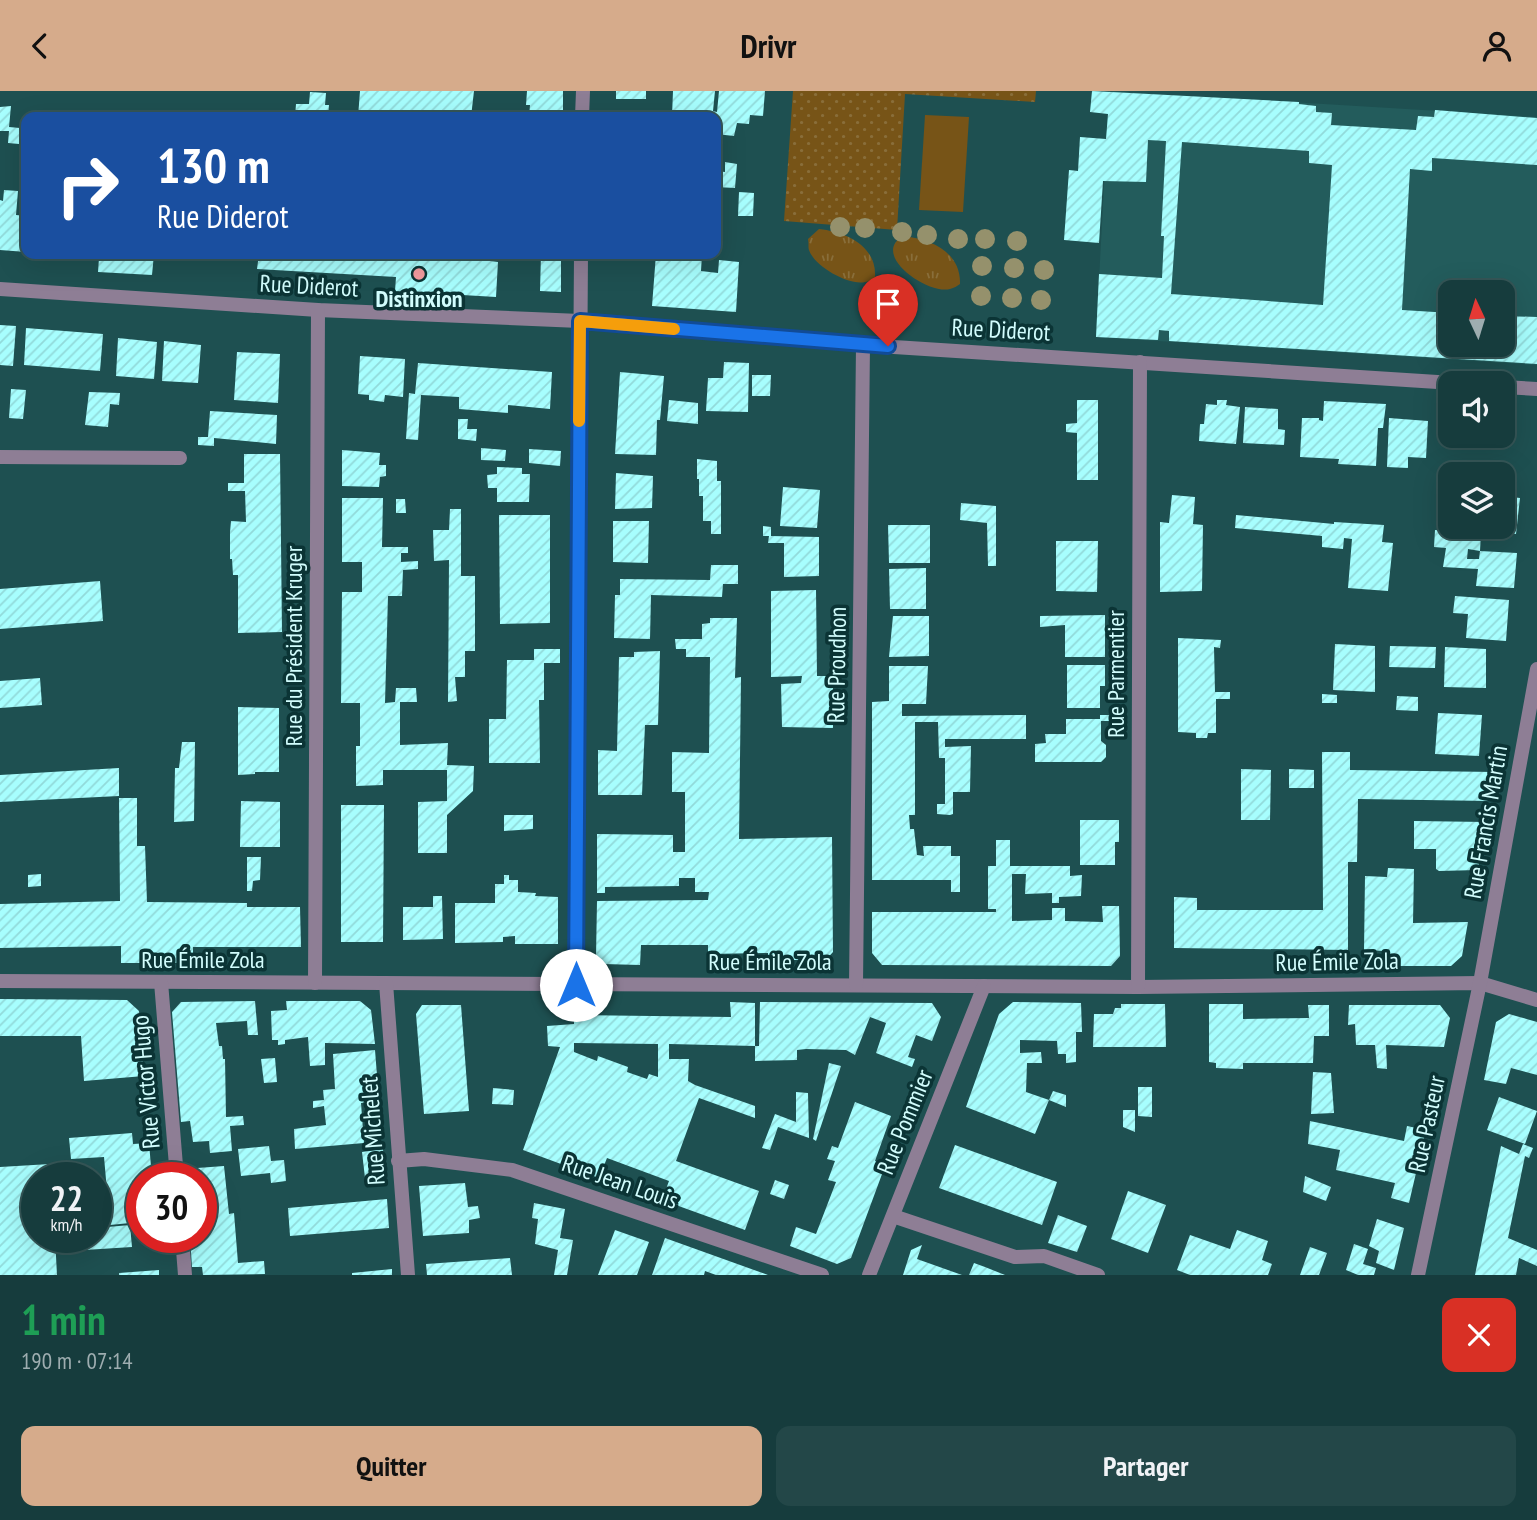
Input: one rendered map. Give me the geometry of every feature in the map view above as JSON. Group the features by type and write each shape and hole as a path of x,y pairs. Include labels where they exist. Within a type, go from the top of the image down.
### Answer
{"street":[{"path":"582,112 583,91"},
{"path":"576,985 581,259"},
{"name":"Rue Diderot","path":"0,289 318,310 580,321 863,345 1438,382"},
{"name":"Rue du Président Kruger","path":"315,983 318,310"},
{"name":"Rue Proudhon","path":"856,985 863,345"},
{"name":"Rue Parmentier","path":"1138,987 1140,362"},
{"path":"1515,388 1537,389"},
{"path":"0,457 180,458"},
{"name":"Rue Francis Martin","path":"1480,983 1536,676"},
{"name":"Rue Émile Zola","path":"0,981 1138,987 1480,983 1537,1000"},
{"name":"Rue Victor Hugo","path":"161,982 176,1162"},
{"name":"Rue Michelet","path":"386,983 408,1275"},
{"name":"Rue Pasteur","path":"1418,1275 1480,983"},
{"name":"Rue Pommier","path":"869,1275 984,986"},
{"name":"Rue Jean Louis","path":"398,1161 424,1159 512,1170 822,1275"},
{"path":"893,1216 1015,1257 1044,1256 1098,1275"},
{"path":"183,1253 185,1275"}],"shaded area":[{"path":"1109,91 1537,117 1537,365 1096,337"}],"green space":[{"path":"793,91 1036,91 1035,102 905,94 897,230 784,221"},
{"path":"925,115 969,117 963,212 919,210"},
{"path":"819,229 849,237 865,249 871,257 875,277 866,282 850,281 818,262 809,250 808,239"},
{"path":"903,236 924,240 942,249 955,263 960,284 950,289 940,289 917,280 906,272 893,253 895,244"}],"building":[{"path":"360,91 474,91 472,112 358,112"},
{"path":"527,91 563,91 563,112 529,112 530,105 526,105"},
{"path":"616,91 646,91 646,99 616,99"},
{"path":"673,91 715,91 713,111 717,112 672,112"},
{"path":"719,91 765,91 763,116 750,115 749,124 737,123 734,136 721,135 721,112 717,112"},
{"path":"1092,91 1299,102 1316,106 1316,112 1332,113 1331,125 1416,130 1418,116 1434,117 1435,110 1537,118 1537,165 1432,158 1432,171 1410,169 1402,310 1438,312 1438,357 1516,357 1516,316 1537,317 1537,364 1169,341 1169,331 1159,330 1158,340 1096,337 1099,274 1162,278 1164,236 1161,236 1166,141 1148,140 1146,182 1103,181 1099,243 1064,240 1069,170 1078,171 1080,137 1106,139 1108,114 1090,112","holes":["1182,142 1309,151 1309,163 1332,165 1323,305 1171,294"]},
{"path":"310,92 326,93 325,105 329,105 328,112 295,112 296,104 309,104"},
{"path":"11,106 9,127 20,128 19,144 8,143 9,131 0,131 0,107"},
{"path":"725,162 737,164 735,188 721,187 721,172 725,172"},
{"path":"4,190 18,191 16,215 21,216 21,252 0,250 0,200 3,201"},
{"path":"739,192 754,193 753,216 738,216"},
{"path":"99,259 154,259 152,275 98,272"},
{"path":"258,259 481,259 498,262 496,297 395,291 396,277 257,269"},
{"path":"541,259 561,259 561,292 540,291"},
{"path":"656,259 702,259 701,271 718,273 719,260 739,262 736,312 652,306"},
{"path":"0,325 16,326 13,366 0,365"},
{"path":"26,328 103,334 100,371 24,365"},
{"path":"118,338 157,342 154,379 116,376"},
{"path":"164,341 201,345 198,383 162,381"},
{"path":"237,352 280,354 278,403 234,400"},
{"path":"360,356 405,359 403,397 385,395 384,402 369,400 369,395 358,394"},
{"path":"724,362 749,363 748,412 706,411 708,378 723,378"},
{"path":"418,363 552,372 550,409 508,405 508,413 459,409 459,397 421,395 418,440 406,439 409,393 415,394"},
{"path":"620,372 664,376 660,420 657,420 656,455 615,454"},
{"path":"752,375 771,375 770,396 752,396"},
{"path":"11,389 26,390 23,419 9,418"},
{"path":"89,392 120,393 119,405 110,404 108,427 85,425"},
{"path":"669,400 698,403 698,424 667,421"},
{"path":"1077,400 1098,400 1098,480 1077,480 1077,433 1066,432 1066,424 1077,423"},
{"path":"1217,400 1227,400 1226,405 1240,407 1236,444 1199,441 1200,424 1204,424 1206,404 1217,405"},
{"path":"1324,401 1386,404 1383,428 1378,428 1376,466 1338,464 1339,459 1300,457 1302,418 1319,418 1323,421"},
{"path":"1245,407 1278,409 1278,429 1285,430 1284,445 1243,443"},
{"path":"210,411 277,415 276,444 214,438 214,446 198,445 198,437 208,437"},
{"path":"1389,418 1428,421 1426,458 1408,457 1408,468 1387,467"},
{"path":"458,419 468,419 467,429 477,429 476,441 458,439"},
{"path":"481,448 506,450 505,461 481,460"},
{"path":"529,449 561,451 560,466 529,463"},
{"path":"342,450 380,453 379,465 386,465 386,476 380,477 379,487 342,486"},
{"path":"244,454 280,454 282,632 238,633 238,575 233,575 230,559 230,532 231,521 246,522 245,491 228,491 228,483 244,483"},
{"path":"697,459 717,461 717,481 721,481 721,534 711,534 711,521 703,521 703,496 699,496"},
{"path":"497,467 522,468 522,474 530,474 529,502 497,502 497,488 488,488 487,475 497,474"},
{"path":"616,473 653,476 652,508 615,509"},
{"path":"783,487 820,490 817,528 780,526"},
{"path":"1172,495 1195,497 1193,524 1203,525 1202,591 1160,592 1160,522 1169,523"},
{"path":"1515,497 1520,498 1515,534"},
{"path":"342,498 383,498 382,547 408,547 408,553 401,553 401,562 418,561 418,569 403,570 402,596 388,596 385,703 395,702 396,688 416,688 417,702 400,702 400,745 448,743 447,765 474,766 473,791 447,815 447,853 418,853 418,802 447,801 447,770 383,770 383,785 356,786 360,703 341,703 342,592 362,592 362,562 342,562"},
{"path":"396,499 405,499 406,513 396,513"},
{"path":"961,503 996,506 996,566 988,566 987,523 960,520"},
{"path":"450,509 461,509 461,576 475,576 475,651 465,651 465,677 455,677 457,701 448,702 449,560 434,561 433,530 449,530"},
{"path":"499,515 550,515 550,623 500,624"},
{"path":"1236,515 1334,524 1384,525 1382,542 1393,543 1388,591 1348,588 1352,539 1344,538 1343,549 1322,547 1322,536 1235,528"},
{"path":"613,521 649,521 648,563 613,562"},
{"path":"888,525 930,525 930,563 889,563"},
{"path":"763,526 771,527 771,536 819,537 819,576 784,577 784,543 768,543 769,536 763,536"},
{"path":"1435,530 1438,530 1438,539 1481,539 1480,551 1517,553 1514,588 1476,586 1478,569 1443,567 1446,548 1434,547","holes":["1468,549 1480,551 1479,559 1467,559"]},
{"path":"1056,541 1098,541 1097,592 1056,591"},
{"path":"711,565 738,565 738,584 723,584 722,597 651,595 650,639 614,638 615,595 620,595 620,579 710,580"},
{"path":"926,568 926,609 890,609 889,569"},
{"path":"100,581 103,621 0,629 0,589"},
{"path":"816,590 817,676 833,676 833,728 782,727 781,684 801,683 802,676 771,677 771,591"},
{"path":"1455,596 1509,600 1506,641 1466,638 1468,614 1453,613"},
{"path":"1105,615 1105,657 1065,657 1065,625 1040,627 1040,616"},
{"path":"893,616 929,616 929,656 889,657"},
{"path":"710,618 737,618 735,678 741,677 739,839 832,837 833,952 821,965 798,965 798,960 789,960 789,965 768,964 768,953 708,954 708,945 641,945 640,965 603,964 596,956 597,901 708,900 709,892 695,892 695,878 679,878 679,886 605,887 605,893 597,893 597,834 673,835 673,852 685,852 685,792 672,792 672,752 709,753 710,657 686,657 686,649 676,649 675,639 702,639 702,624 710,623"},
{"path":"1178,638 1221,640 1220,648 1214,647 1215,692 1230,692 1230,699 1216,699 1216,733 1208,733 1207,738 1196,738 1196,733 1178,732"},
{"path":"1335,644 1375,646 1375,692 1333,690"},
{"path":"1390,646 1436,647 1435,668 1389,667"},
{"path":"1445,647 1486,649 1486,688 1444,687"},
{"path":"534,649 560,649 560,663 544,663 544,700 539,700 540,763 489,763 489,719 506,719 507,660 534,660"},
{"path":"660,651 658,725 645,725 642,795 598,795 598,750 617,751 619,657 634,657 634,652"},
{"path":"1067,665 1105,665 1105,686 1100,686 1100,708 1067,708"},
{"path":"889,666 928,666 926,704 902,704 902,716 1026,715 1026,739 945,739 945,747 971,746 970,792 953,792 953,814 950,815 937,814 937,804 945,804 945,758 939,758 938,722 915,722 915,815 909,815 910,829 914,829 917,855 924,856 923,846 951,846 951,856 960,856 960,892 951,892 951,880 872,880 872,702 889,701"},
{"path":"40,678 42,705 0,708 0,681"},
{"path":"1322,694 1337,695 1337,703 1322,703"},
{"path":"1397,696 1418,697 1418,711 1396,710"},
{"path":"238,707 279,708 279,772 238,775"},
{"path":"1438,713 1482,715 1479,756 1435,754"},
{"path":"1100,715 1120,715 1119,721 1101,721 1101,741 1106,745 1106,757 1101,762 1035,762 1035,744 1046,743 1045,734 1066,734 1066,719 1100,719"},
{"path":"182,742 195,742 194,821 174,822 175,768 179,768"},
{"path":"1322,752 1350,752 1350,770 1495,772 1489,801 1358,799 1357,862 1348,862 1348,950 1174,948 1174,897 1197,898 1197,910 1323,910"},
{"path":"119,768 119,796 0,802 0,775"},
{"path":"1241,769 1271,770 1270,820 1241,820"},
{"path":"1289,769 1314,770 1314,788 1289,788"},
{"path":"119,798 137,798 137,846 145,846 147,902 247,903 247,907 300,907 301,947 193,947 193,963 121,963 121,946 0,948 0,904 120,901"},
{"path":"241,801 280,802 280,847 240,847"},
{"path":"341,805 384,805 383,942 341,942"},
{"path":"504,815 533,815 533,829 504,831"},
{"path":"1080,820 1119,820 1115,865 1080,865"},
{"path":"1414,821 1486,822 1478,870 1436,869 1436,849 1414,849"},
{"path":"996,840 1010,840 1010,866 1070,866 1070,876 1082,875 1081,896 1059,897 1059,903 1052,903 1052,893 1025,894 1026,874 1012,874 1012,921 1052,920 1052,908 1065,908 1065,921 1103,922 1102,906 1119,906 1120,956 1111,966 882,965 872,953 872,912 996,912 996,909 988,909 988,866 996,866"},
{"path":"247,857 261,857 260,880 253,881 252,891 247,891"},
{"path":"1388,868 1414,869 1413,923 1468,922 1462,956 1451,966 1386,966 1385,951 1364,950 1365,876 1387,877"},
{"path":"41,874 41,886 28,887 28,875"},
{"path":"504,875 509,875 509,880 518,880 518,892 558,897 558,944 515,944 515,936 503,937 503,942 455,943 455,903 495,903 495,884 504,884"},
{"path":"433,896 442,896 443,939 403,940 403,907 433,907"},
{"path":"0,999 127,1000 139,1011 144,1076 84,1081 81,1036 0,1036"},
{"path":"255,1001 258,1035 248,1035 247,1021 216,1023 219,1046 222,1046 225,1059 226,1117 243,1116 244,1125 230,1126 232,1151 210,1153 209,1141 193,1142 190,1121 181,1122 172,1012 181,1002"},
{"path":"286,1001 360,1001 371,1010 375,1044 325,1043 325,1065 310,1066 308,1037 285,1040 285,1044 278,1045 278,1040 272,1040 271,1011 287,1010"},
{"path":"730,1002 755,1003 755,1046 669,1044 669,1059 689,1059 688,1081 695,1085 755,1106 755,1118 699,1098 676,1161 759,1191 745,1230 662,1200 669,1181 607,1158 599,1178 523,1150 560,1047 548,1046 547,1026 574,1024 574,1015 731,1017","holes":["574,1043 658,1044 658,1077 649,1074 647,1079 627,1072 628,1067 598,1056 597,1061 574,1052"]},
{"path":"760,1002 932,1003 941,1017 932,1041 916,1035 908,1057 915,1059 912,1067 876,1053 886,1023 870,1017 855,1055 846,1050 806,1049 797,1050 797,1060 755,1061 755,1046 759,1046"},
{"path":"1013,1002 1081,1003 1082,1032 1076,1032 1076,1062 1066,1063 1066,1054 1058,1054 1057,1041 1020,1040 1020,1053 1041,1052 1042,1063 1027,1063 1026,1092 1049,1100 1035,1134 966,1107 999,1014"},
{"path":"1121,1004 1165,1004 1166,1047 1093,1047 1094,1014 1113,1014 1115,1008 1121,1008"},
{"path":"1209,1004 1243,1004 1243,1019 1309,1018 1308,1005 1329,1005 1329,1036 1314,1036 1313,1063 1243,1063 1243,1069 1216,1068 1216,1063 1209,1062"},
{"path":"422,1005 461,1005 469,1111 424,1114 416,1014"},
{"path":"1349,1005 1440,1005 1450,1018 1444,1047 1386,1045 1387,1069 1377,1068 1375,1045 1356,1045 1355,1024 1348,1025"},
{"path":"1509,1014 1537,1022 1537,1075 1511,1068 1506,1084 1484,1080 1496,1022"},
{"path":"375,1050 379,1101 361,1103 364,1143 295,1149 294,1129 326,1125 324,1106 313,1108 313,1101 324,1100 323,1090 335,1089 333,1054"},
{"path":"275,1058 277,1082 264,1083 261,1059"},
{"path":"829,1063 841,1066 816,1141 813,1139"},
{"path":"1313,1072 1331,1073 1334,1113 1311,1114"},
{"path":"1138,1087 1152,1087 1152,1117 1138,1116"},
{"path":"493,1088 514,1090 513,1105 492,1104"},
{"path":"1053,1091 1066,1095 1066,1107 1049,1100"},
{"path":"796,1092 808,1093 809,1138 778,1127 770,1150 762,1148 775,1114 796,1122"},
{"path":"1499,1097 1537,1111 1525,1144 1487,1130"},
{"path":"855,1102 891,1116 875,1161 885,1166 851,1258 837,1264 790,1246 796,1227 816,1234 836,1182 828,1180 835,1161 827,1159 832,1146 838,1148"},
{"path":"1123,1110 1135,1110 1135,1132 1123,1127"},
{"path":"1310,1121 1404,1141 1407,1126 1426,1130 1409,1203 1391,1198 1395,1183 1336,1170 1340,1150 1308,1144"},
{"path":"132,1133 133,1144 149,1143 151,1162 126,1162 126,1223 112,1225 112,1162 104,1162 104,1157 71,1159 69,1138"},
{"path":"1523,1144 1533,1148 1529,1158 1525,1156 1508,1238 1537,1250 1537,1266 1519,1258 1516,1275 1475,1275 1501,1146 1519,1154"},
{"path":"955,1145 1057,1182 1042,1225 939,1188"},
{"path":"269,1146 271,1161 284,1160 286,1181 271,1183 270,1173 241,1176 238,1149"},
{"path":"383,1149 385,1176 365,1178 362,1152"},
{"path":"21,1166 21,1253 56,1253 57,1275 0,1275 0,1167"},
{"path":"224,1166 229,1214 234,1213 238,1263 264,1261 265,1274 203,1275 202,1267 192,1267 191,1253 217,1253 217,1167"},
{"path":"1305,1176 1331,1187 1326,1201 1303,1192"},
{"path":"775,1180 789,1185 784,1199 770,1194"},
{"path":"465,1183 468,1207 478,1206 480,1218 469,1220 469,1233 423,1236 419,1186"},
{"path":"1128,1191 1166,1205 1148,1253 1111,1239"},
{"path":"387,1199 389,1228 290,1236 288,1208"},
{"path":"534,1203 565,1209 560,1238 573,1240 567,1275 554,1275 558,1250 535,1244 538,1219 532,1218"},
{"path":"1058,1215 1087,1226 1077,1252 1048,1243"},
{"path":"1377,1219 1404,1228 1394,1270 1376,1263 1379,1251 1369,1246"},
{"path":"126,1225 126,1247 112,1248 112,1227"},
{"path":"615,1230 649,1242 637,1275 598,1275"},
{"path":"1237,1230 1268,1241 1262,1260 1272,1264 1268,1275 1190,1275 1177,1270 1190,1235 1230,1249"},
{"path":"665,1238 768,1275 716,1275 705,1271 704,1275 652,1275"},
{"path":"1354,1244 1368,1249 1363,1264 1376,1268 1374,1275 1358,1275 1346,1270"},
{"path":"922,1245 917,1259 962,1275 903,1275 911,1250"},
{"path":"1310,1247 1327,1253 1319,1275 1300,1275"},
{"path":"510,1258 512,1275 427,1275 426,1264"},
{"path":"974,1263 985,1267 1005,1275 969,1275"},
{"path":"392,1269 392,1275 352,1275 352,1273"},
{"path":"159,1270 159,1275 119,1275 119,1273"}],"slow traffic":[{"path":"579,421 580,321 674,329"}],"place":[{"name":"Distinxion","path":"419,274"}],"route":[{"path":"576,985 580,321 888,346"}]}
